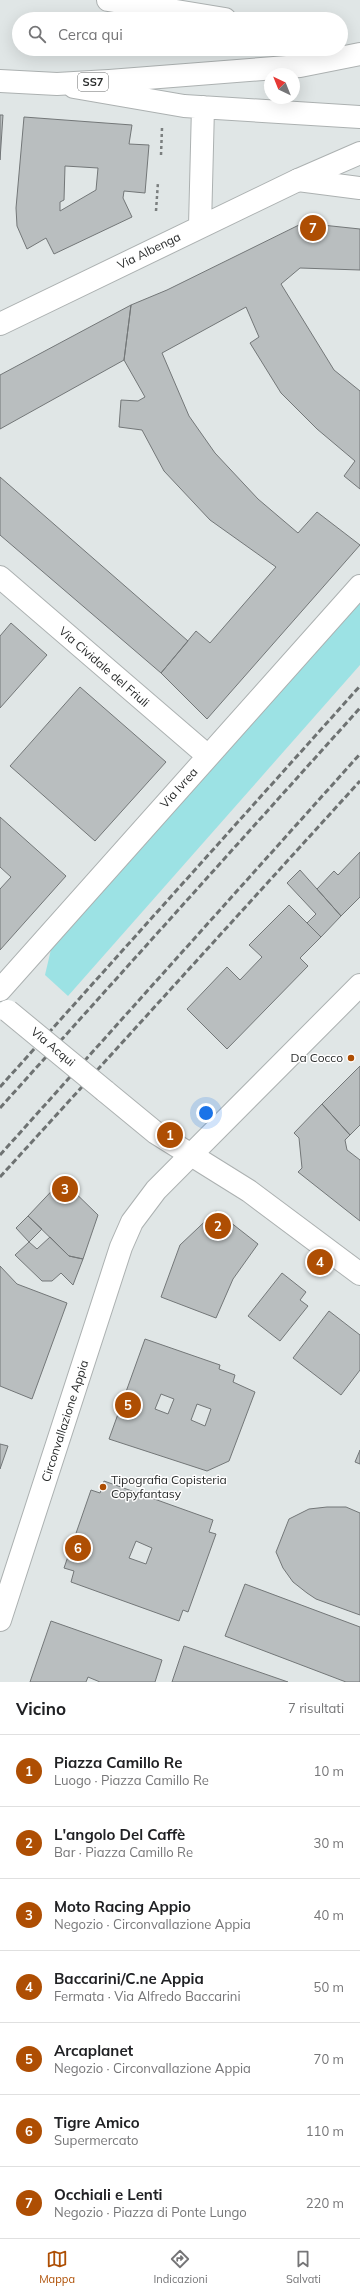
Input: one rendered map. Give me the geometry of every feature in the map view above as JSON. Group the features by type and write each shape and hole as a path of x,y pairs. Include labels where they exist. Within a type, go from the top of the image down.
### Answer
{"street":[{"path":"108,0 185,12"},
{"path":"348,46 360,50"},
{"name":"SS7","path":"0,80 57,84 300,66 360,54"},
{"path":"57,84 166,104 360,117"},
{"path":"200,226 203,107"},
{"name":"Via Albenga","path":"0,324 200,226 360,153"},
{"path":"298,180 360,188"},
{"name":"Via Cividale del Friuli","path":"0,577 208,756"},
{"name":"Via Ivrea","path":"0,990 360,586"},
{"name":"Circonvallazione Appia","path":"0,1620 121,1247 132,1222 152,1195 190,1155 360,985"},
{"name":"Via Acqui","path":"4,1007 156,1133 249,1191 360,1274"}],"path":[{"path":"161,155 162,128"},
{"path":"156,212 158,182"}],"shaded area":[{"path":"360,596 360,665 68,996 45,975 52,945"}],"building":[{"path":"0,115 3,115 0,160"},
{"path":"24,117 132,125 129,144 149,145 145,193 124,191 123,198 132,217 54,254 46,238 27,249 17,226 16,208","holes":["65,166 98,168 96,190 60,211 60,202 64,200"]},
{"path":"303,223 360,229 360,270 300,268 281,284 334,370 360,391 360,489 344,476 355,461 317,429 281,393 250,343 259,337 246,307 162,353 189,416 215,453 258,499 298,533 317,512 360,545 207,719 161,673 196,631 210,643 276,567 210,520 164,471 142,430 119,427 121,400 138,401 145,397 124,360 131,305 167,290"},
{"path":"131,305 124,360 0,429 0,375"},
{"path":"0,477 188,641 161,673 0,535"},
{"path":"11,623 47,655 0,708 0,636"},
{"path":"80,687 166,762 95,841 10,766"},
{"path":"0,817 66,876 0,950 0,889 11,877 0,867"},
{"path":"360,852 360,897 341,916 317,889 334,871 338,875"},
{"path":"300,870 341,916 321,937 307,923 316,914 287,883"},
{"path":"289,905 321,937 300,958 308,966 227,1049 187,1009 227,967 240,980 262,957 249,945"},
{"path":"360,1066 360,1125 350,1135 322,1104"},
{"path":"322,1104 350,1135 345,1140 347,1150 360,1160 360,1221 298,1172 302,1168 299,1138 294,1133"},
{"path":"62,1180 98,1215 83,1259 69,1256 28,1216"},
{"path":"216,1211 258,1244 233,1279 216,1318 161,1297 180,1245"},
{"path":"28,1216 42,1229 29,1242 16,1228"},
{"path":"50,1237 69,1256 83,1259 73,1285 61,1273 52,1281 42,1281 15,1255 29,1242 37,1249"},
{"path":"0,1266 17,1284 67,1303 32,1399 0,1386"},
{"path":"282,1273 306,1292 300,1300 308,1306 280,1341 248,1316"},
{"path":"329,1311 360,1335 360,1370 341,1395 293,1358"},
{"path":"145,1339 220,1365 219,1369 235,1375 233,1382 255,1392 229,1461 207,1471 109,1439","holes":["161,1394 174,1399 168,1414 155,1409","197,1404 211,1409 205,1426 191,1420"]},
{"path":"0,1444 8,1446 0,1469"},
{"path":"360,1450 360,1464 355,1462"},
{"path":"104,1481 213,1520 209,1532 216,1534 188,1612 183,1610 179,1621 71,1582 74,1571 64,1568 91,1490 100,1493","holes":["136,1541 152,1548 146,1564 129,1558"]},
{"path":"346,1507 360,1513 360,1615 316,1599 307,1593 293,1582 283,1568 276,1552 289,1519 309,1509"},
{"path":"245,1584 360,1627 360,1682 346,1682 225,1636"},
{"path":"51,1621 162,1660 155,1682 100,1682 88,1677 86,1682 30,1682"},
{"path":"184,1646 288,1682 172,1682"}],"railway":[{"path":"0,1087 360,686"},
{"path":"0,1108 360,708"},
{"path":"0,1155 360,754"},
{"path":"0,1177 360,781"}],"place":[{"name":"Occhiali e Lenti","path":"313,228"},
{"name":"Da Cocco","path":"351,1058"},
{"name":"Piazza Camillo Re","path":"170,1135"},
{"name":"Moto Racing Appio","path":"65,1189"},
{"name":"L'angolo Del Caffè","path":"218,1226"},
{"name":"Baccarini/C.ne Appia","path":"320,1262"},
{"name":"Arcaplanet","path":"128,1405"},
{"name":"Tipografia Copisteria Copyfantasy","path":"103,1487"},
{"name":"Tigre Amico","path":"78,1548"}]}
